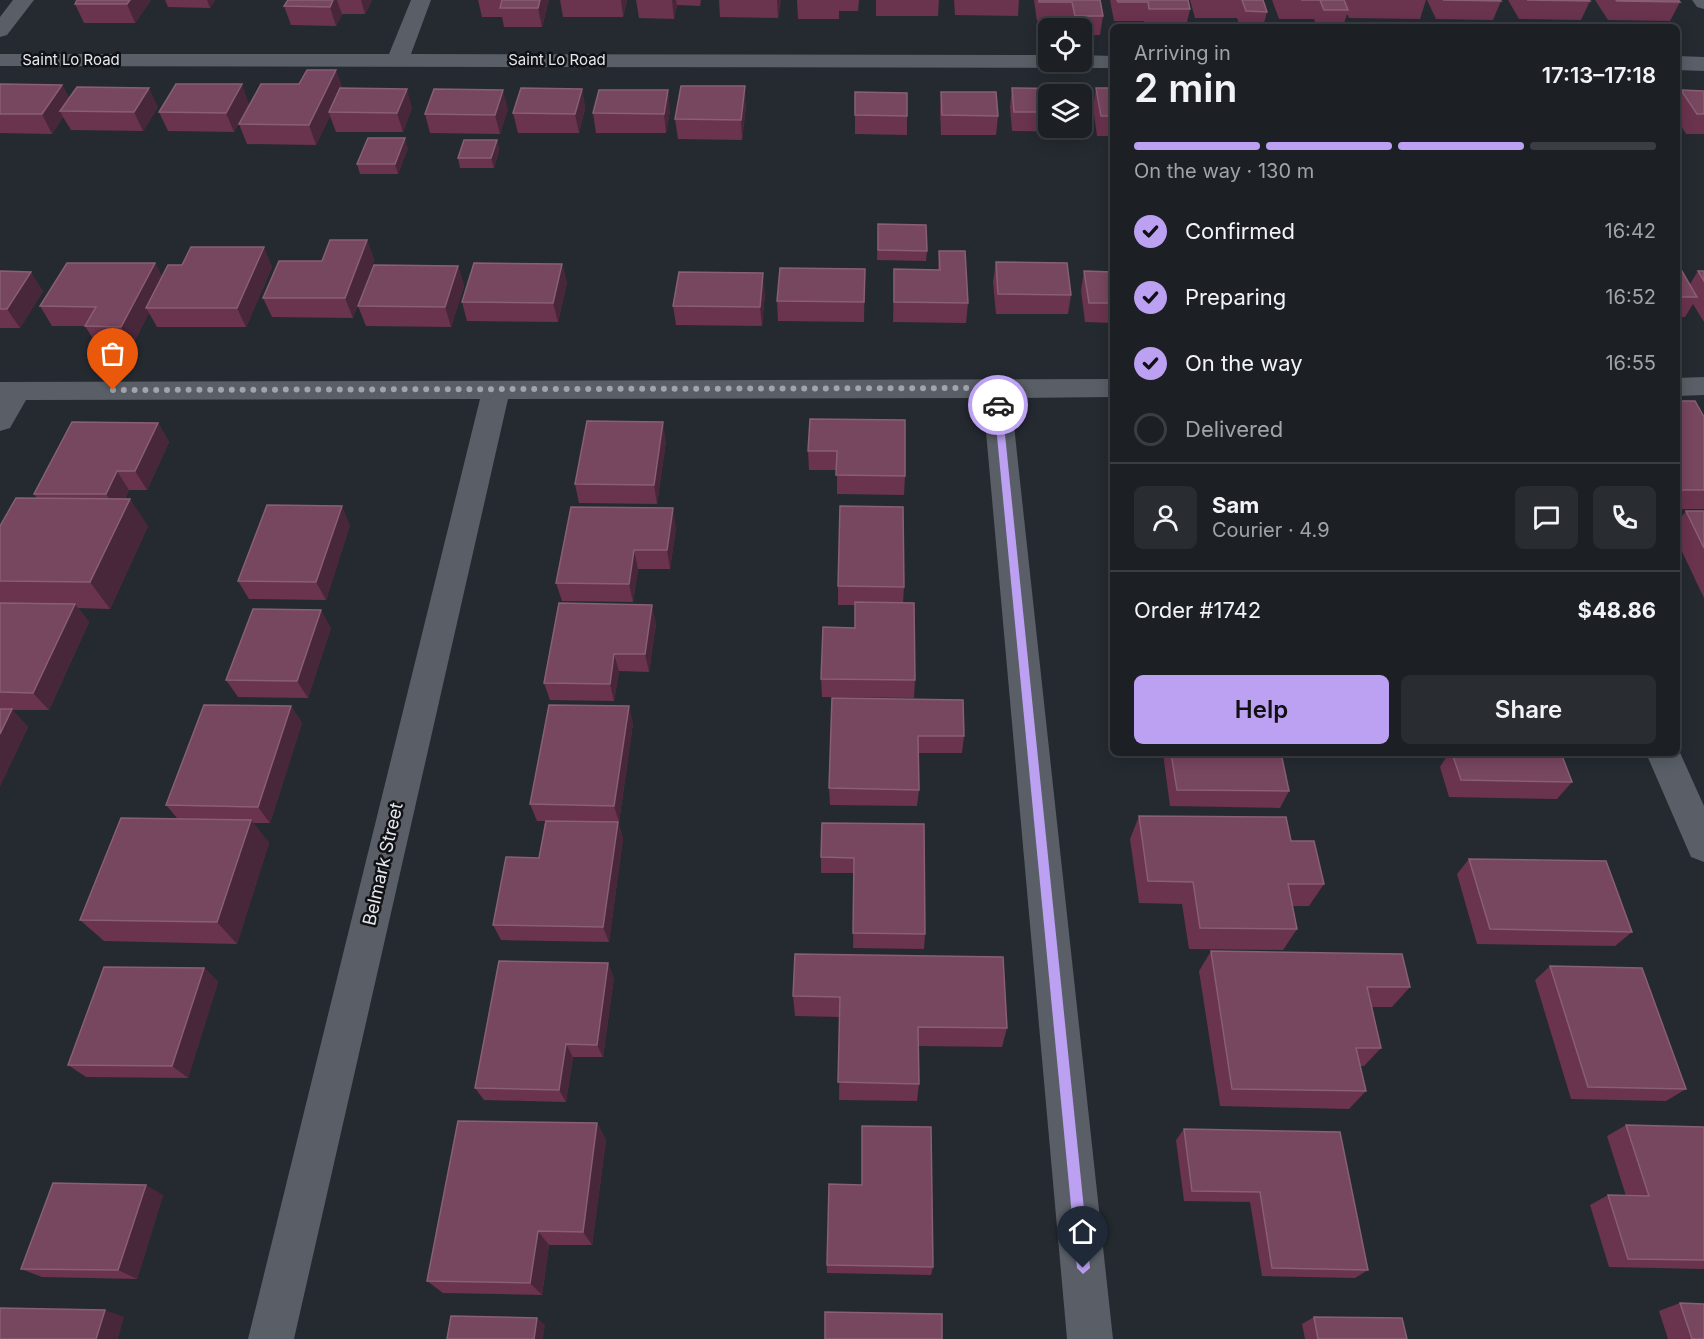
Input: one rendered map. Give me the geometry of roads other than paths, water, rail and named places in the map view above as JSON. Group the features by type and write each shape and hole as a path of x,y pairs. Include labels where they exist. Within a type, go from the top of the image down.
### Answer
{"street":[{"path":"0,31 24,0"},
{"path":"398,60 421,0"},
{"name":"Saint Lo Road","path":"0,60 1110,62"},
{"path":"1680,63 1704,64"},
{"path":"1680,387 1704,386"},
{"path":"996,388 1090,1339"},
{"path":"0,421 8,391 1110,388"},
{"name":"Belmark Street","path":"271,1339 496,389"},
{"path":"1664,756 1704,846"}]}
